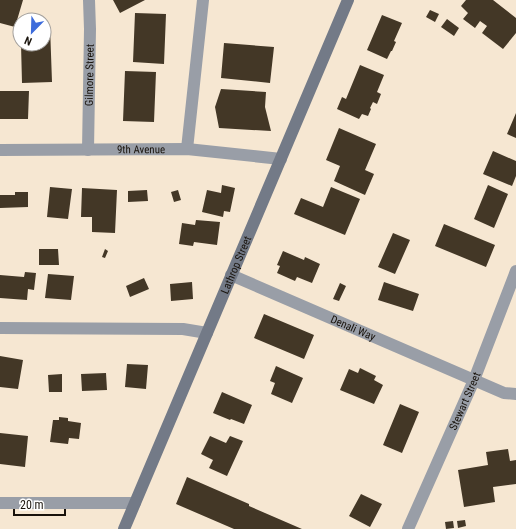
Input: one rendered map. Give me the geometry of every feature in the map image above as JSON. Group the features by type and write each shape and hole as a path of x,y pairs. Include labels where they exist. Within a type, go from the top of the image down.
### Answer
{"street":[{"name":"Gilmore Street","path":"88,150 89,0"},
{"path":"187,149 202,0"},
{"name":"Lathrop Street","path":"124,529 348,0"},
{"name":"9th Avenue","path":"0,150 187,149 281,159"},
{"name":"Stewart Street","path":"408,529 474,380 516,271"},
{"name":"Denali Way","path":"231,275 504,393 516,394"},
{"path":"0,328 183,328 207,333"},
{"path":"0,503 135,503"}],"building":[{"path":"0,0 23,0 19,12 12,12 12,26 0,23"},
{"path":"113,0 145,0 120,13"},
{"path":"466,0 493,0 516,18 516,33 503,49 482,33 487,26 480,21 475,28 463,19 468,13 461,6"},
{"path":"430,10 439,14 435,22 426,17"},
{"path":"135,13 166,14 164,64 133,62"},
{"path":"382,15 402,23 394,41 396,42 387,59 367,50"},
{"path":"447,19 459,28 454,36 441,27"},
{"path":"224,43 274,47 270,83 221,78"},
{"path":"21,52 51,52 52,82 22,83"},
{"path":"360,65 384,75 377,92 381,94 377,104 373,102 368,116 362,114 359,119 337,109 342,97 346,99"},
{"path":"125,71 156,72 154,122 123,121"},
{"path":"221,89 266,92 265,107 271,131 219,128 215,107"},
{"path":"0,91 29,91 28,119 0,119"},
{"path":"516,113 516,138 507,134"},
{"path":"339,128 376,144 365,170 374,174 365,195 334,181 340,166 326,160"},
{"path":"493,151 516,161 516,176 512,186 483,174"},
{"path":"222,185 235,188 230,212 224,211 223,217 202,212 207,190 221,193"},
{"path":"488,185 508,194 494,228 474,219"},
{"path":"50,187 72,189 68,219 47,217"},
{"path":"331,187 360,199 345,235 294,214 301,198 323,207"},
{"path":"82,188 117,190 115,233 92,232 92,217 81,217"},
{"path":"147,190 148,201 128,202 128,191"},
{"path":"178,190 181,200 174,202 171,192"},
{"path":"15,192 28,192 28,207 0,208 0,195 15,195"},
{"path":"196,220 220,222 217,245 194,242 193,246 179,244 182,223 195,225"},
{"path":"444,224 495,245 486,267 435,246"},
{"path":"393,233 410,240 395,274 378,267"},
{"path":"39,249 58,249 59,265 39,265"},
{"path":"105,249 108,251 105,258 102,257"},
{"path":"283,251 304,260 305,257 320,264 312,283 297,277 295,281 277,273 280,266 277,265"},
{"path":"25,272 36,273 34,290 28,289 27,300 0,298 0,275 24,277"},
{"path":"48,274 74,276 71,300 45,298"},
{"path":"144,278 149,289 130,297 126,286"},
{"path":"192,282 193,299 171,301 170,284"},
{"path":"384,282 419,294 413,311 378,300"},
{"path":"340,283 346,286 339,301 333,299"},
{"path":"264,314 314,335 304,359 254,338"},
{"path":"0,356 23,360 18,389 0,387"},
{"path":"127,364 148,365 146,389 125,387"},
{"path":"276,366 303,378 292,403 271,394 275,383 270,381"},
{"path":"360,368 376,376 374,380 383,385 374,404 340,390 349,369 358,373"},
{"path":"106,373 107,390 82,391 81,374"},
{"path":"62,374 62,392 49,392 48,375"},
{"path":"222,392 252,405 244,424 213,413"},
{"path":"400,404 419,412 402,453 383,445"},
{"path":"59,417 68,418 68,421 81,423 79,439 69,438 68,444 50,442 53,420 59,420"},
{"path":"0,433 28,436 25,467 0,464"},
{"path":"210,436 226,443 230,436 243,441 227,476 209,468 213,460 201,454"},
{"path":"508,449 510,461 516,460 516,484 493,487 495,502 464,507 458,470 488,465 486,452"},
{"path":"187,477 302,529 234,529 176,504"},
{"path":"361,494 382,504 370,527 349,516"},
{"path":"465,520 466,526 458,528 457,521"},
{"path":"453,521 454,528 446,529 445,522"}]}
